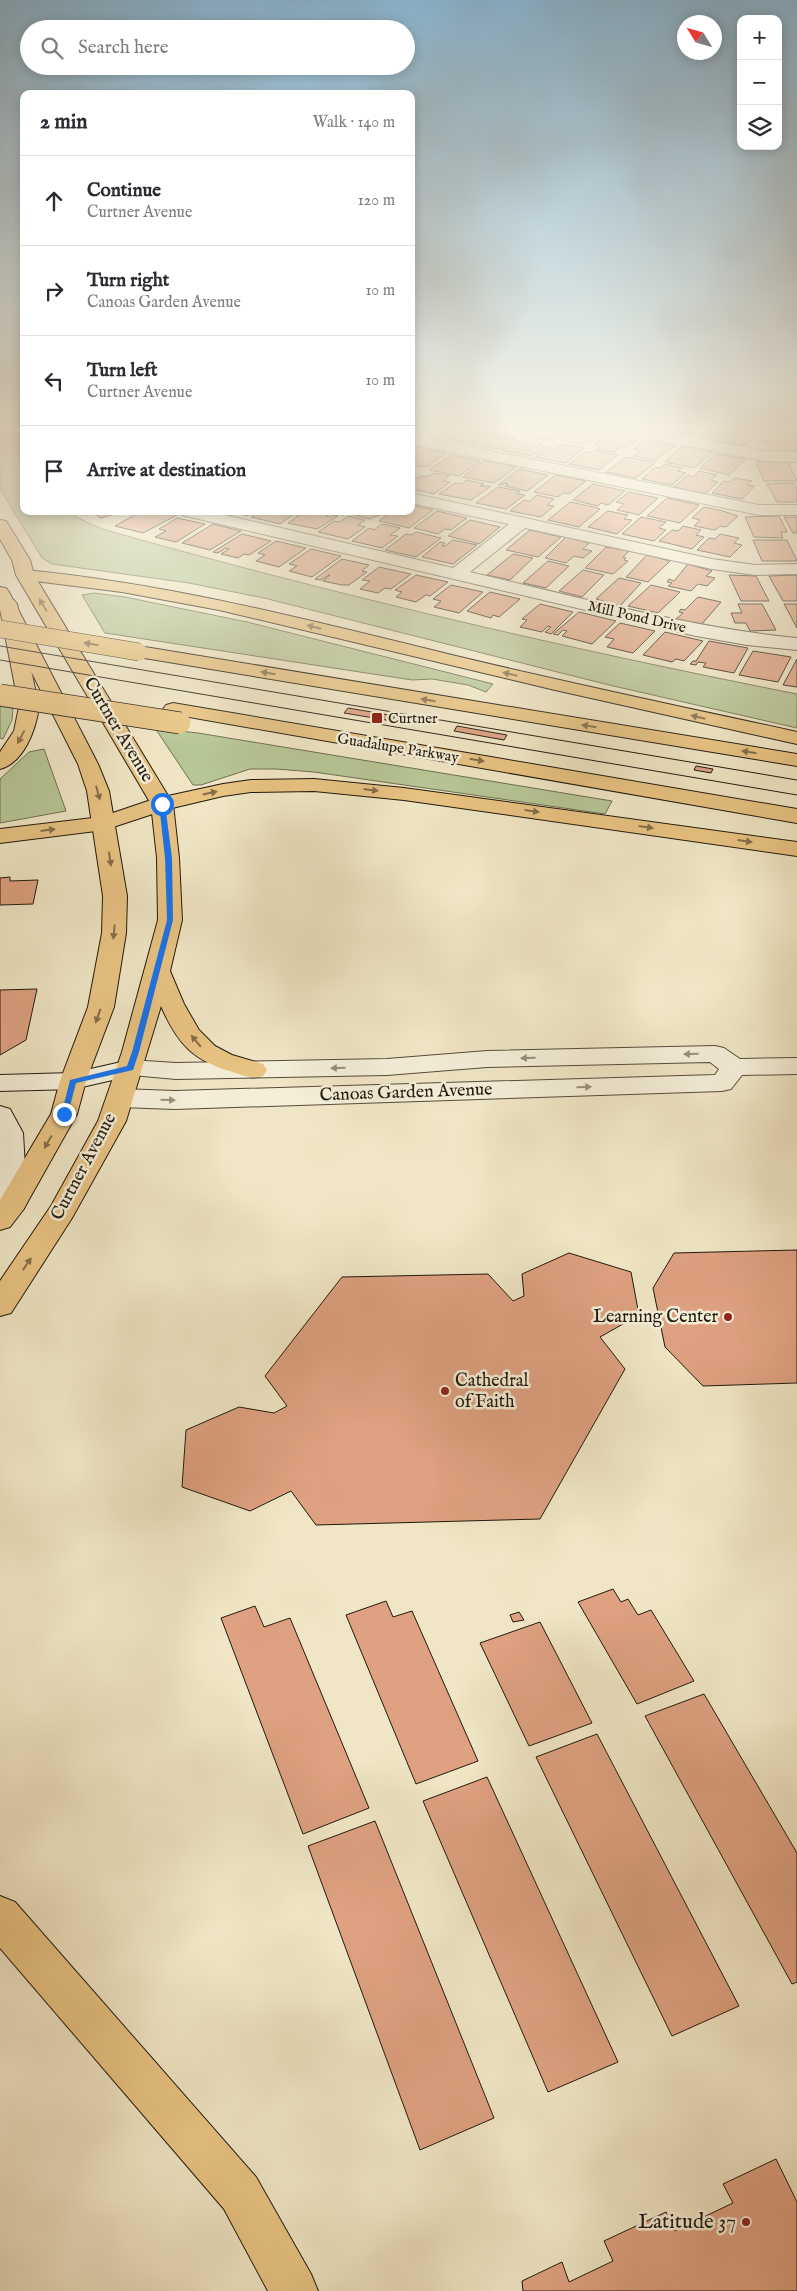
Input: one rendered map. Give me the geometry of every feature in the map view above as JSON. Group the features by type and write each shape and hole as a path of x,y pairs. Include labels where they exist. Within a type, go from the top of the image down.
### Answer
{"main road":[{"name":"Curtner Avenue","path":"0,1305 62,1212 112,1121 130,1068 158,972 170,920 168,858 162,804 17,575 21,560 9,540"},
{"path":"17,575 97,582 204,600 475,666 797,738"},
{"path":"0,763 10,754 22,738 28,723 29,707 4,598"},
{"path":"4,598 88,764 98,791 115,896 114,932 101,1007 73,1081 64,1114 6,1211"},
{"path":"0,629 797,760"},
{"path":"0,677 177,716"},
{"path":"0,695 177,716"},
{"name":"Guadalupe Parkway","path":"177,716 233,721 455,756 797,816"},
{"path":"0,836 104,823 162,804 223,790 251,786 314,785 404,794 797,848"},
{"path":"158,972 183,1026 200,1046 206,1052 226,1061 254,1070"},
{"path":"0,1916 240,2193 294,2291"}],"street":[{"name":"Mill Pond Drive","path":"308,540 696,630 747,640 797,644"},
{"path":"455,575 499,540"},
{"path":"603,540 731,568 797,569"},
{"name":"Canoas Garden Avenue","path":"0,1083 73,1081 130,1068 176,1071 387,1067 487,1059 715,1054 735,1067 722,1083 174,1100 120,1098 73,1081"},
{"path":"735,1067 797,1066"},
{"path":"0,1116 9,1132 6,1211"}],"green space":[{"path":"31,540 141,540 274,576 448,619 622,658 797,694 797,728 609,685 264,598 189,583 52,564 42,558"},
{"path":"94,593 125,597 247,622 493,684 486,692 468,685 432,679 412,680 105,633 82,595"},
{"path":"0,703 13,709 12,720 3,739 0,738"},
{"path":"155,728 198,733 612,801 605,814 314,772 276,769 250,769 201,785 193,785"},
{"path":"44,749 66,811 0,823 0,779 29,752"}],"building":[{"path":"187,540 226,540 210,550 182,543"},
{"path":"232,540 271,541 249,555 244,554 238,558 221,554 229,549 226,548 218,553 213,552"},
{"path":"353,540 393,540 382,548 352,541"},
{"path":"398,540 438,540 416,557 385,550"},
{"path":"453,540 477,545 453,564 422,557 440,542 445,543 442,546 445,546"},
{"path":"463,540 484,540 479,544"},
{"path":"518,540 558,540 538,557 506,550"},
{"path":"563,540 577,540 589,543 583,549 592,551 583,558 574,556 566,563 545,558"},
{"path":"660,540 701,540 692,549 659,541"},
{"path":"707,540 737,540 734,543 742,545 730,557 697,550"},
{"path":"753,540 787,540 797,561 762,561"},
{"path":"276,541 306,548 279,567 256,561 265,555 258,553"},
{"path":"606,547 629,551 623,557 626,558 624,560 628,561 613,574 585,568"},
{"path":"311,549 341,556 312,577 289,571 297,566 289,564"},
{"path":"513,554 533,558 510,580 487,575"},
{"path":"647,555 670,561 648,582 626,577"},
{"path":"342,559 369,565 362,571 367,572 349,585 323,581 330,575 321,580 315,579"},
{"path":"548,561 569,566 546,588 523,583"},
{"path":"688,564 712,571 706,576 715,578 707,586 698,584 691,591 668,586 672,583 667,582 669,579 674,581"},
{"path":"379,567 411,574 391,589 385,588 378,593 360,589 370,581 362,580"},
{"path":"583,570 604,575 582,597 559,591"},
{"path":"416,575 448,582 430,596 426,595 416,602 396,597 402,592 395,590"},
{"path":"729,575 756,576 769,601 741,601"},
{"path":"797,575 797,601 783,601 769,576"},
{"path":"619,578 641,583 620,606 596,599"},
{"path":"451,585 483,592 459,613 434,607 441,601 433,599"},
{"path":"651,585 680,592 658,613 628,606"},
{"path":"490,592 520,599 499,617 493,615 491,618 467,611"},
{"path":"698,597 721,602 701,625 676,619 683,613 679,612 681,609 685,610"},
{"path":"540,604 573,612 551,634 545,632 551,627 548,626 542,632 520,627 527,620 522,619"},
{"path":"738,604 762,604 776,630 750,631 746,623 735,623 731,613 742,613"},
{"path":"784,604 797,604 797,628"},
{"path":"579,612 616,621 592,644 562,636 567,631 563,630 558,635 553,634"},
{"path":"620,623 655,631 633,653 607,647 614,639 605,637"},
{"path":"665,632 703,641 684,661 676,659 672,662 643,655"},
{"path":"709,641 748,648 734,673 703,667 706,663 690,664 696,661"},
{"path":"753,651 791,657 778,682 739,675"},
{"path":"797,659 797,687 783,685"},
{"path":"348,708 395,716 392,721 344,713"},
{"path":"457,726 507,735 504,740 454,731"},
{"path":"696,766 713,769 711,773 694,770"},
{"path":"10,877 10,881 38,880 33,904 0,905 0,878"},
{"path":"37,989 26,1040 0,1055 0,990"},
{"name":"Learning Center","path":"797,1250 797,1383 703,1386 665,1347 653,1288 674,1253"},
{"name":"Cathedral of Faith","path":"569,1253 631,1272 639,1315 600,1337 625,1369 540,1519 316,1525 291,1491 250,1511 182,1487 186,1430 239,1407 274,1413 287,1406 265,1376 342,1277 488,1274 513,1301 524,1296 522,1274"},
{"path":"613,1589 621,1602 628,1599 638,1615 651,1610 694,1681 637,1704 578,1602"},
{"path":"386,1601 393,1617 412,1611 478,1761 416,1784 346,1615"},
{"path":"255,1606 264,1627 290,1618 369,1808 303,1834 221,1618"},
{"path":"519,1612 524,1620 513,1622 510,1615"},
{"path":"540,1622 592,1723 529,1746 480,1643"},
{"path":"704,1694 797,1853 797,1982 792,1984 645,1716"},
{"path":"597,1734 739,2006 672,2036 536,1757"},
{"path":"487,1777 618,2062 548,2092 423,1801"},
{"path":"375,1821 494,2118 420,2150 308,1846"},
{"name":"Latitude 37","path":"776,2159 797,2202 797,2291 523,2291 522,2281 562,2262 569,2282 613,2261 604,2241 666,2212 674,2231 733,2203 723,2184"}],"tram line":[{"path":"0,646 797,780"},
{"path":"0,660 797,795"}],"place":[{"name":"Curtner","path":"377,718"},
{"name":"Learning Center","path":"728,1317"},
{"name":"Cathedral of Faith","path":"445,1391"},
{"name":"Latitude 37","path":"746,2222"}],"route":[{"path":"64,1114 73,1081 130,1068 158,972 170,920 168,858 162,804"}]}
